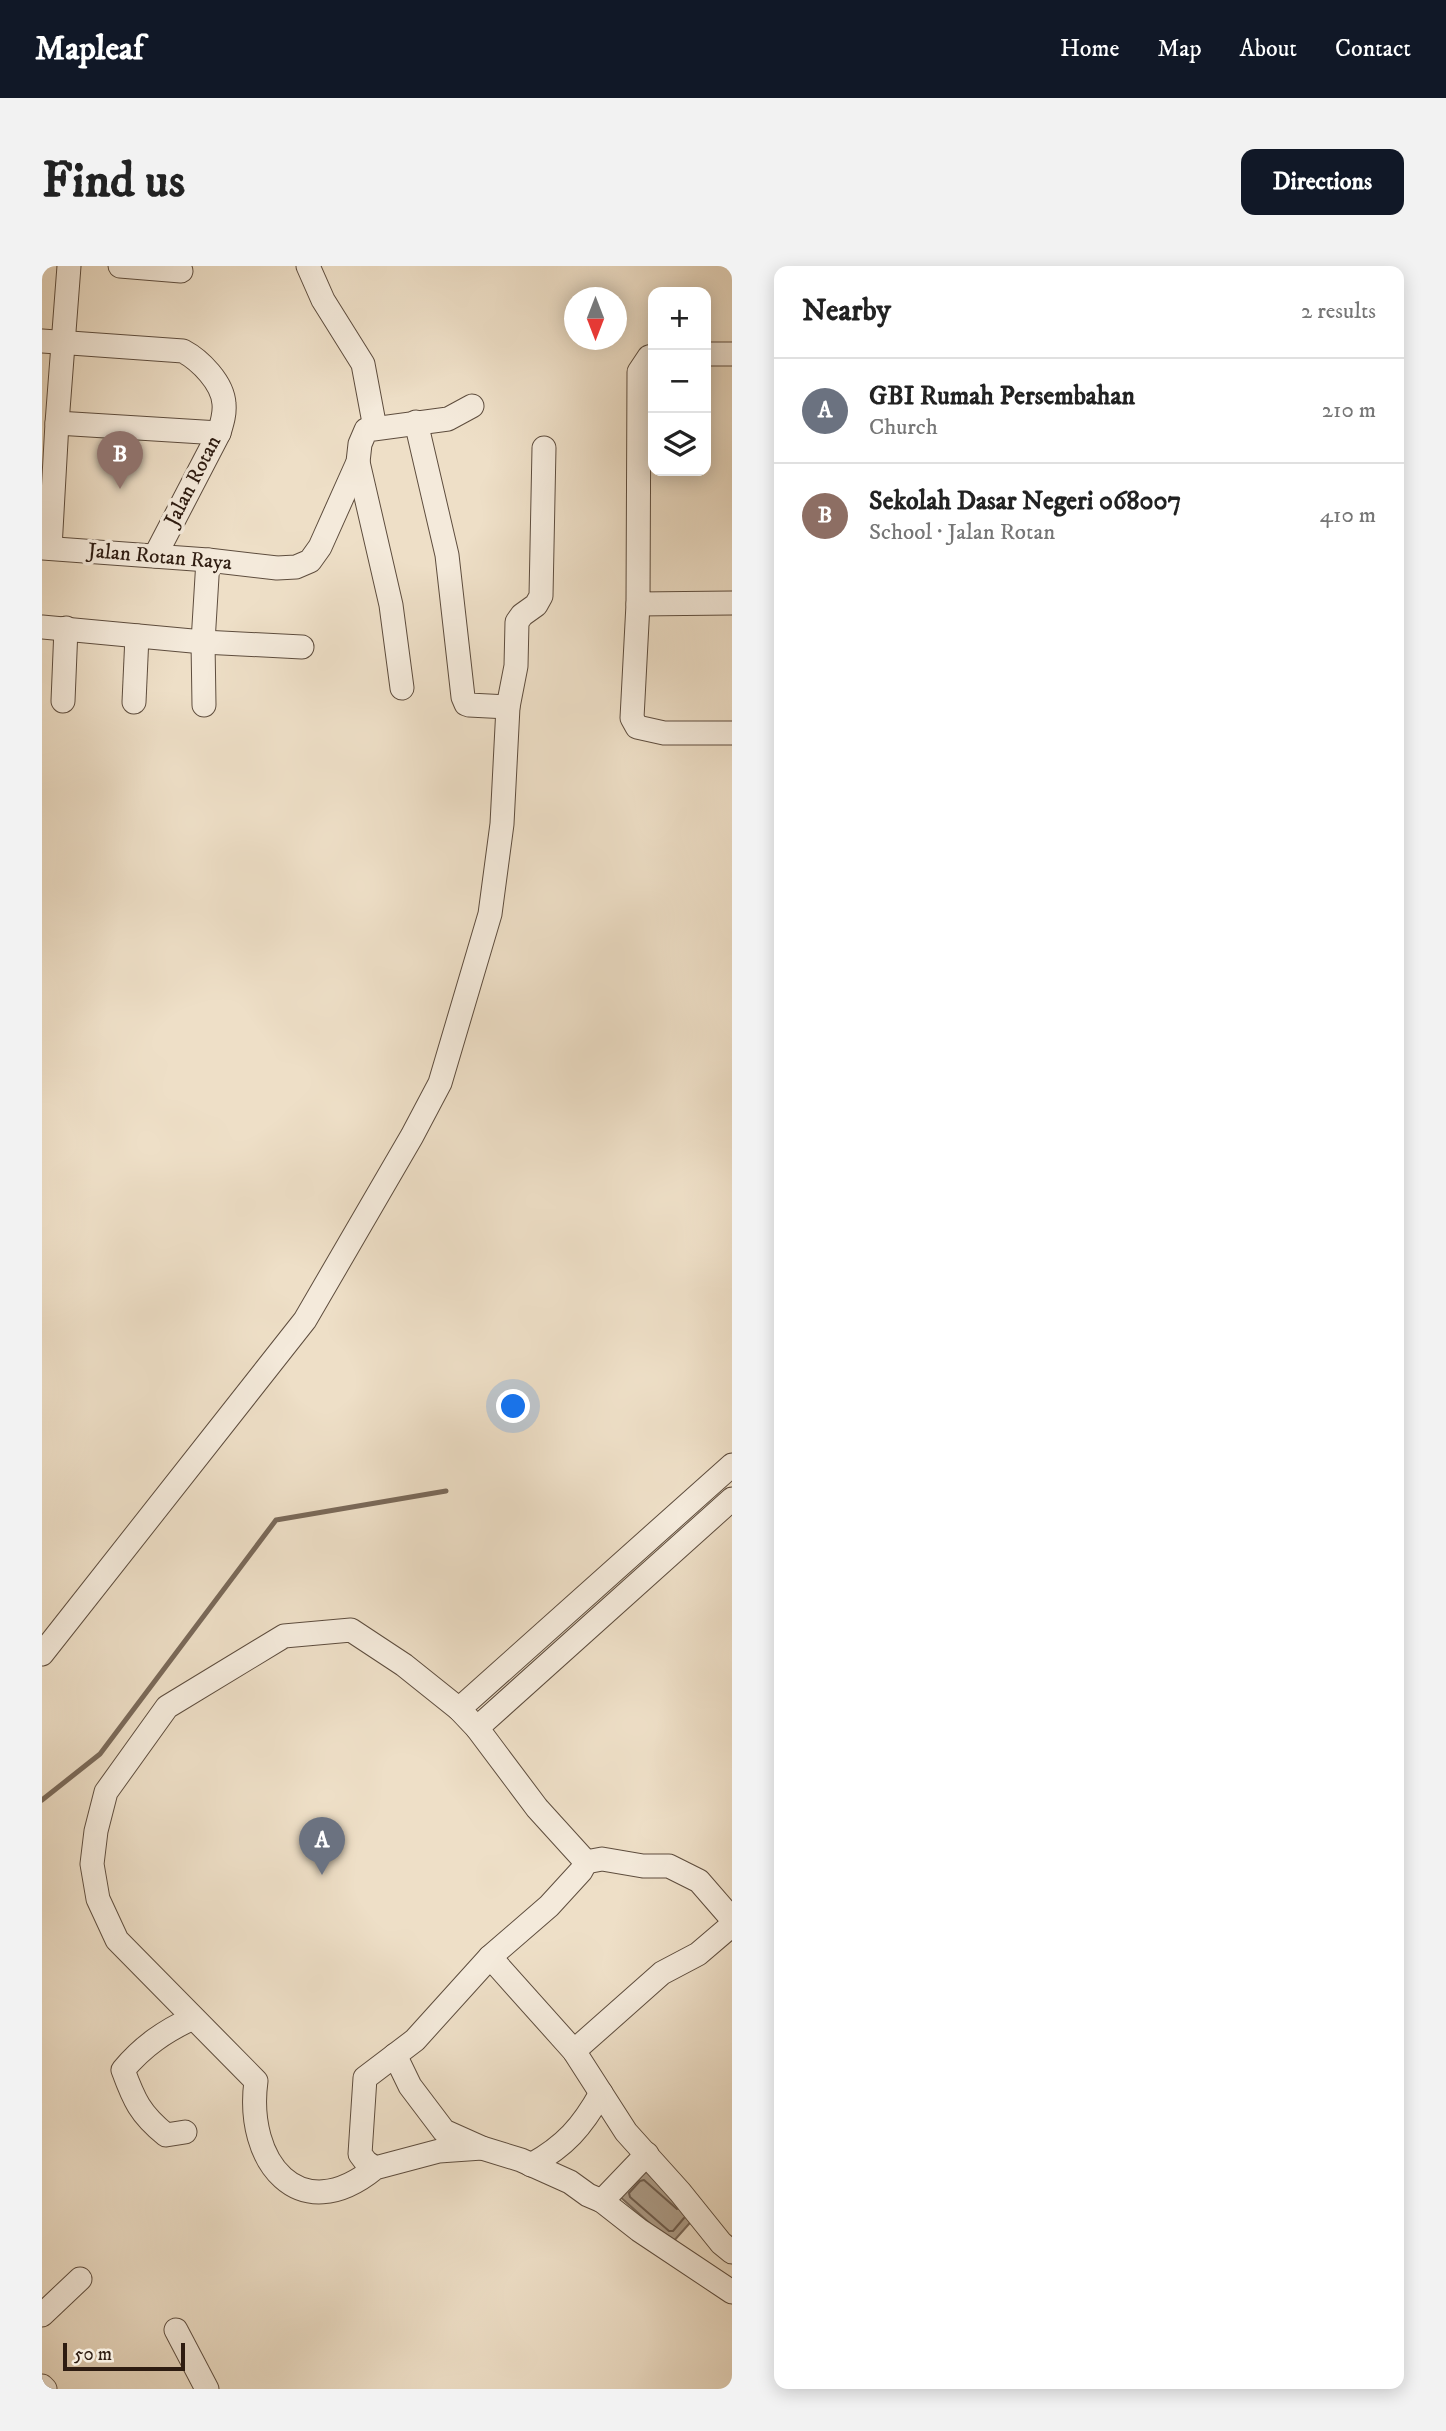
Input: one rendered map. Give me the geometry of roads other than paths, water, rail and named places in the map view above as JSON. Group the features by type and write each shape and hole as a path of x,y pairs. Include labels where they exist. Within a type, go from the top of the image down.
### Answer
{"street":[{"path":"46,548 57,423 53,342 69,266"},
{"path":"120,266 181,271"},
{"path":"308,266 323,300 362,364 374,428"},
{"name":"Jalan Rotan","path":"53,342 183,351 195,358 218,386 224,400 219,433 155,556"},
{"path":"711,354 732,355"},
{"path":"648,358 639,372 638,604 632,718 637,727 664,733 732,733"},
{"path":"401,688 391,604 358,462 362,436 366,430 374,428 451,418 472,405"},
{"path":"416,422 447,555 463,697 469,705 508,707"},
{"path":"57,423 219,433"},
{"path":"42,1654 305,1320 440,1083 490,914 502,824 508,707 516,666 517,622 536,605 541,596 544,448"},
{"name":"Jalan Rotan Raya","path":"46,548 277,568 296,567 310,561 320,547 358,462"},
{"path":"204,705 208,560"},
{"path":"638,604 732,603"},
{"path":"42,627 204,642 302,647"},
{"path":"63,701 66,628"},
{"path":"134,702 137,636"},
{"path":"459,1709 732,1465"},
{"path":"477,1728 732,1499"},
{"path":"482,2148 439,2151 375,2168 353,2184 316,2193 294,2186 274,2171 263,2151 253,2118 256,2081 117,1940 98,1899 92,1864 96,1831 106,1793 167,1707 284,1636 351,1630 404,1665 459,1709 477,1728 537,1808 586,1862"},
{"path":"586,1862 602,1859 643,1866 669,1866 699,1881 732,1919"},
{"path":"375,2168 360,2154 365,2078 415,2040 490,1957 549,1906 586,1862"},
{"path":"574,2052 653,1980 698,1954 732,1925"},
{"path":"490,1957 574,2052 626,2132 721,2243 732,2252"},
{"path":"185,2132 166,2135 146,2119 134,2101 123,2070 136,2054 163,2032 193,2018"},
{"path":"395,2055 410,2086 444,2131 570,2182 602,2201 639,2230 729,2283"},
{"path":"531,2165 566,2143 588,2118 601,2093"},
{"path":"602,2201 647,2154"},
{"path":"42,2315 80,2279"},
{"path":"176,2330 207,2389"}],"water":[{"path":"642,2168 696,2216 672,2243 618,2195"}],"waterway":[{"path":"42,1800 100,1754 276,1520 446,1491"}],"place":[{"name":"Sekolah Dasar Negeri 068007","path":"120,489"},
{"name":"GBI Rumah Persembahan","path":"322,1875"}]}
